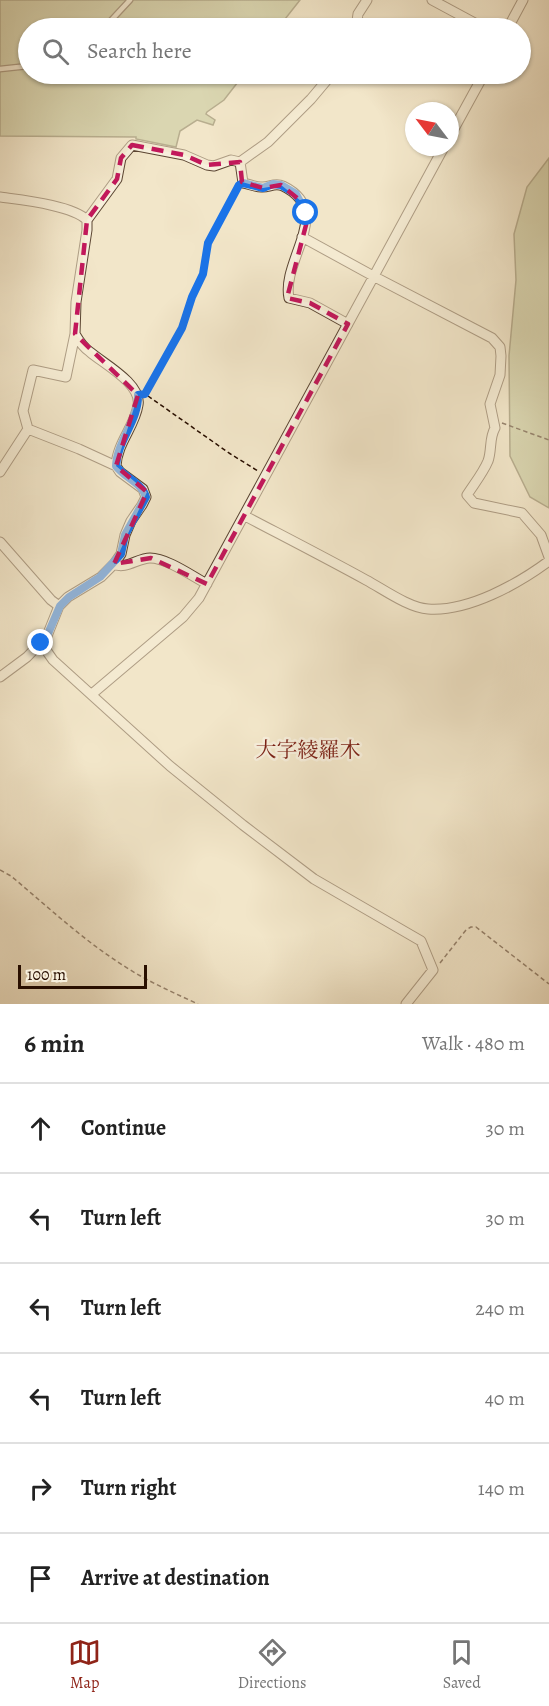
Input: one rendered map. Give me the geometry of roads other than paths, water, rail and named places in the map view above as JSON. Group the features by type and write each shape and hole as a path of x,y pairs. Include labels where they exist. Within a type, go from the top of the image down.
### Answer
{"street":[{"path":"357,18 367,0"},
{"path":"432,0 465,18"},
{"path":"513,18 523,0"},
{"path":"0,472 28,429 23,411 33,370 66,377 75,334 75,302 87,220 117,179 121,158 132,145 184,155 207,165 214,166 231,160 240,162 268,142 324,84"},
{"path":"459,119 478,84"},
{"path":"92,694 183,617 199,598 375,278 439,156"},
{"path":"240,162 243,183 263,188 273,184 281,185 296,194 306,213 302,237 288,280 289,298 310,303 348,324"},
{"path":"0,197 32,201 74,212 87,220"},
{"path":"302,237 375,278 492,338 500,347 500,375 490,404 495,428 491,435 492,448 488,461 467,495 474,503 522,513 541,535 549,556"},
{"path":"75,334 88,351 141,395 116,457 116,466"},
{"path":"0,677 27,657 41,643 50,630 60,606 69,597 100,577 114,564 121,554 131,521 146,497 143,489 120,472 116,466 28,429"},
{"path":"244,516 399,598 426,609 454,607 495,593 531,574 549,561"},
{"path":"0,542 51,600 60,606"},
{"path":"114,564 119,567 151,558 162,560 207,584"},
{"path":"41,643 53,660 170,766 305,872 422,941 433,970 406,1004"}],"lane":[{"path":"113,18 130,0"},
{"path":"0,69 18,67"}],"district":[{"name":"大字綾羅木","path":"308,750"}]}
